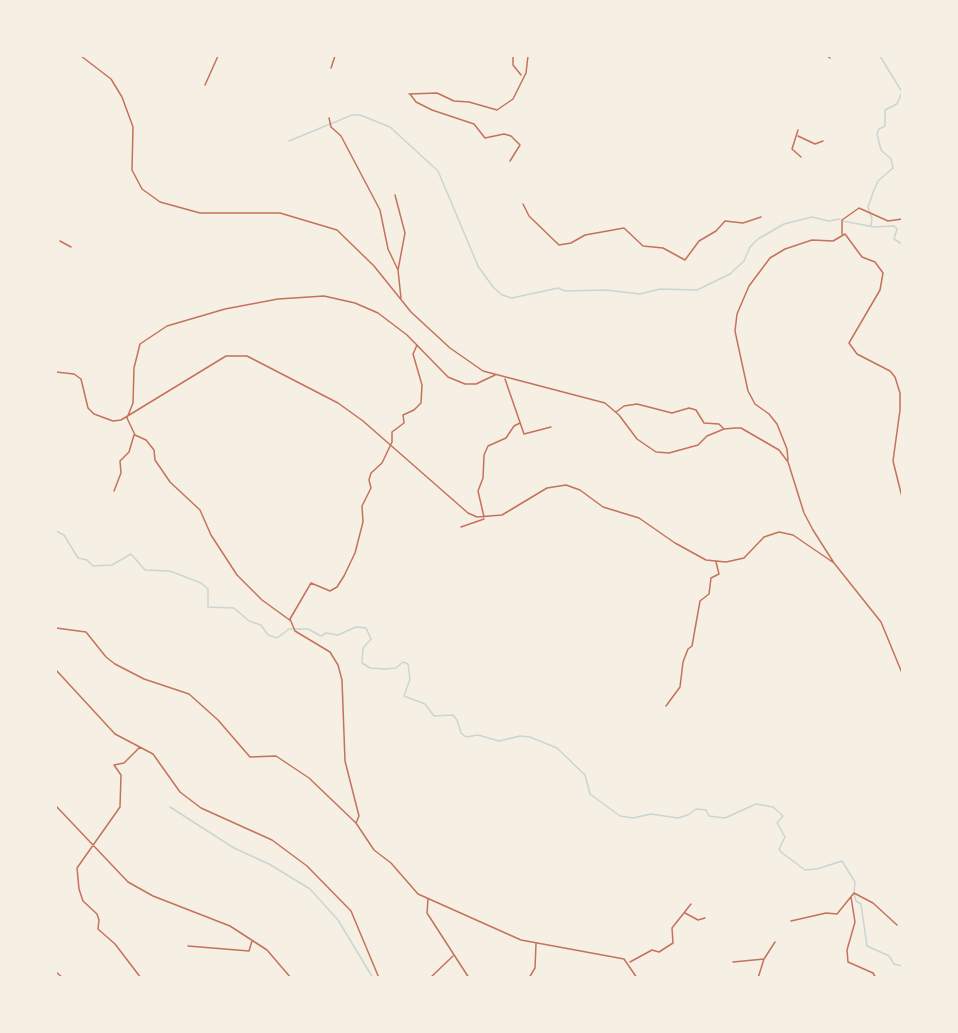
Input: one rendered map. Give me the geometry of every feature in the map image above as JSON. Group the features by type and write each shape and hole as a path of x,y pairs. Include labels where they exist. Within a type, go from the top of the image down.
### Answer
{"street":[{"path":"81,56 111,79 122,97 133,127 132,170 142,189 169,206 189,212 280,213 324,224 349,240 431,332 483,371 505,378 522,379 558,392 594,398 616,412 637,439 663,454 698,444 707,436 724,429 741,428 779,450 788,462"},
{"path":"205,85 218,56"},
{"path":"331,68 336,56"},
{"path":"513,56 513,65 522,76"},
{"path":"510,161 520,145 511,136 504,134 485,138 474,124 432,110 416,102 410,94 437,93 454,101 479,104 493,110 511,102 522,76 526,73 528,56"},
{"path":"329,118 331,127 342,136 380,210 388,249 398,270"},
{"path":"798,130 792,149 801,157"},
{"path":"798,135 815,144 823,141"},
{"path":"396,195 405,233 398,270 401,298"},
{"path":"523,204 529,216 559,245 571,243 585,235 624,228 643,246 663,248 685,260 699,241 716,231 725,221 743,223 761,218"},
{"path":"842,234 842,220 859,208 888,221 903,219"},
{"path":"842,234 833,241 812,240 785,249 770,258 749,286 737,314 735,331 748,391 755,404 777,424 787,449 788,462 804,513 834,563 881,622 903,673"},
{"path":"842,234 862,257 875,262 883,273 880,290 849,344 857,354 890,370 895,377 900,393 900,410 893,461 903,497"},
{"path":"60,242 71,247"},
{"path":"356,824 359,822 359,816 345,761 342,680 338,665 330,652 295,631 291,621 262,600 237,575 211,535 200,510 170,482 155,460 154,450 146,440 135,435 127,418 133,403 134,368 140,344 167,326 225,309 278,299 324,296 355,303 378,313 417,345 448,377 465,384 476,384 496,375"},
{"path":"291,621 293,612 299,607 311,583 330,591 344,576 360,532 362,506 371,488 369,480 371,473 382,463 392,432 404,423 403,415 414,410 421,403 423,393 413,354 417,345"},
{"path":"56,372 74,374 81,379 88,408 94,414 113,421 127,418 226,356 247,356 338,403 468,513 484,518"},
{"path":"505,378 524,434 551,427"},
{"path":"616,412 624,406 637,404 672,413 689,408 696,410 704,423 719,424 724,429"},
{"path":"484,518 478,491 483,478 484,455 488,446 506,438 514,426 520,423"},
{"path":"114,491 122,473 120,461 129,452 135,435"},
{"path":"461,527 484,518 502,515 547,488 566,485 580,490 603,507 639,518 692,554 716,562 744,558 764,537 779,532 793,535 834,563"},
{"path":"666,706 680,687 683,662 687,649 692,646 700,601 709,594 711,578 719,574 716,562"},
{"path":"56,628 86,632 106,657 115,664 144,679 189,694 218,720 243,752 254,759 272,756 281,758 317,784 336,807 356,824 378,854 391,863 418,894 512,937 611,955 629,963 637,978"},
{"path":"56,670 115,734 125,741 142,746 158,759 180,792 201,808 272,840 307,866 351,911 379,978"},
{"path":"141,978 115,944 98,929 97,914 83,901 77,868 120,807 121,775 114,765 124,763 142,746"},
{"path":"56,806 122,878 138,890 230,926 272,954 291,978"},
{"path":"791,921 826,913 837,914 854,893 873,903 897,925"},
{"path":"851,896 855,922 849,940 848,962 873,973 876,978"},
{"path":"428,898 427,913 469,978"},
{"path":"629,963 652,950 658,952 673,943 672,928 691,904"},
{"path":"685,913 698,920 705,918"},
{"path":"188,946 249,951 252,940"},
{"path":"758,978 764,958 775,942"},
{"path":"529,978 535,968 536,943"},
{"path":"430,978 454,955"},
{"path":"733,962 764,958"},
{"path":"56,972 63,978"}],"waterway":[{"path":"871,226 872,219 868,207 874,190 878,181 893,168 891,159 881,150 877,134 879,129 885,126 885,110 897,104 902,92 880,56"},
{"path":"289,141 352,115 360,115 390,127 438,171 478,266 493,287 502,295 512,298 558,288 565,291 606,290 640,294 660,289 697,290 730,274 744,261 750,247 758,239 784,224 812,217 829,221 840,219"},
{"path":"843,221 874,227 894,226 897,229 894,239 902,244"},
{"path":"56,531 64,535 78,558 87,560 93,566 112,565 131,554 145,570 170,571 201,583 208,589 208,607 234,608 249,621 261,625 268,635 277,638 289,629 308,629 321,636 326,633 338,635 356,627 366,628 371,639 363,648 362,663 370,668 386,669 396,668 403,662 408,664 410,679 404,696 425,704 434,716 453,715 461,733 466,737 478,735 499,741 520,736 530,737 557,748 585,775 590,794 620,816 633,818 651,814 678,818 696,809 706,810 709,816 725,818 756,804 773,807 783,816 777,823 785,837 779,849 781,852 805,870 817,869 842,861 855,882 854,893 856,901 861,904 867,946 889,956 894,964 902,966"},
{"path":"170,807 234,848 269,864 310,889 338,920 373,978"}]}
